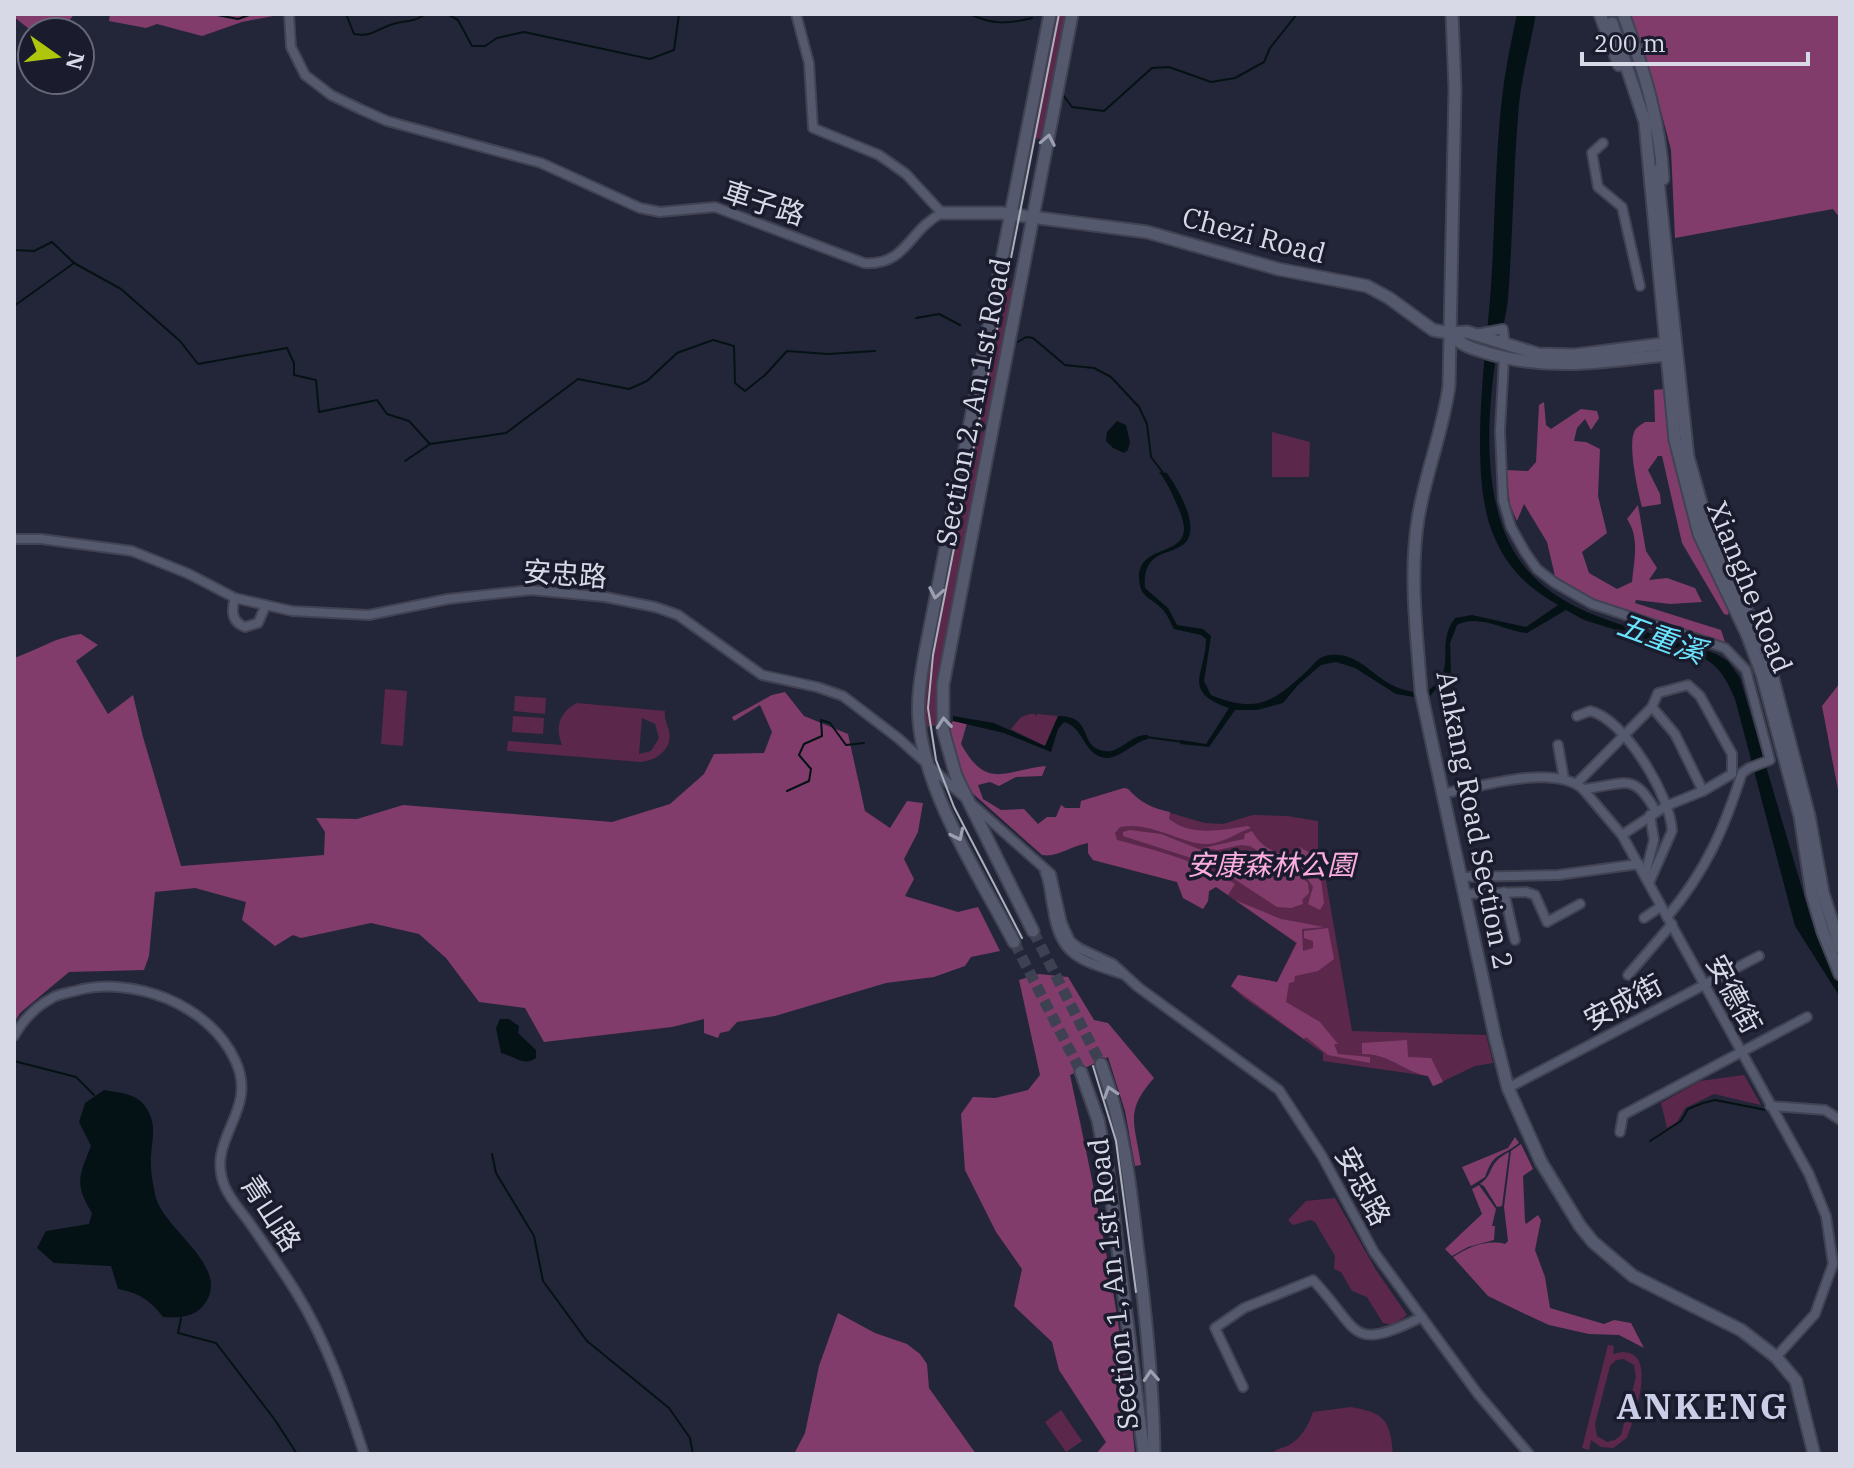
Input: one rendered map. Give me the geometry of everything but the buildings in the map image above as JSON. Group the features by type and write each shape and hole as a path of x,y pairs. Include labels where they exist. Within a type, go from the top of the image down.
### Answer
{"main road":[{"name":"Section 2, An 1st Road","path":"927,764 918,707 925,653 1050,14"},
{"name":"Section 2, An 1st Road","path":"965,797 943,730 943,685 1072,14"},
{"name":"Ankang Road Section 2","path":"1452,14 1455,89 1450,333 1446,406 1417,521 1415,573 1421,692 1477,961 1508,1088 1541,1162 1593,1242 1633,1276 1741,1330 1776,1357 1796,1381 1814,1454"},
{"path":"1600,14 1635,106 1653,197"},
{"name":"Xianghe Road","path":"1840,947 1823,893 1809,816 1766,652 1709,531 1688,457 1670,349 1645,122 1618,20 1644,71 1660,142 1670,349 1675,440 1699,534 1747,634 1762,674 1800,816 1812,894 1840,974"},
{"path":"942,213 1034,217"},
{"name":"Chezi Road","path":"1034,217 1147,232 1278,269 1367,286 1389,298 1426,326 1450,333 1463,331 1476,334 1538,354 1670,349"},
{"name":"Chezi Road","path":"1450,333 1460,344 1504,358 1575,365 1670,349"},
{"path":"927,764 958,836 1014,942"},
{"path":"965,797 1033,931"},
{"name":"Section 1, An 1st Road","path":"1101,1064 1117,1113 1128,1168 1148,1336 1154,1454"},
{"name":"Section 1, An 1st Road","path":"1081,1072 1098,1120 1108,1171 1144,1454"}],"street":[{"path":"796,14 809,63 813,128 865,147 895,165 917,184 942,213"},
{"name":"車子路","path":"290,16 294,55 305,75 331,95 387,121 541,163 640,208 660,212 715,207 864,263 885,263 893,259 920,227 942,213"},
{"path":"1603,143 1591,156 1598,187 1622,207 1640,286"},
{"path":"1504,358 1500,431 1503,500 1511,527 1525,552 1537,569 1555,583 1592,604 1725,648 1746,670 1771,758 1767,763 1742,773 1723,831 1692,886 1670,921 1628,975"},
{"name":"安忠路","path":"14,539 41,539 132,551 189,574 235,598 265,607 369,615 448,599 531,590 605,597 678,615 762,675 843,696 898,738 1051,874 1062,923 1070,941 1092,955 1106,959 1279,1090 1322,1156 1374,1252 1478,1394 1529,1454"},
{"path":"235,598 233,615 237,623 245,627 258,623 265,607"},
{"path":"1580,786 1652,707 1658,693 1688,685 1700,696 1734,761 1732,774 1703,791 1666,806 1622,835"},
{"path":"1652,707 1675,734 1703,791"},
{"path":"1577,716 1586,711 1597,712 1641,753 1666,806 1672,831 1647,879"},
{"path":"1558,745 1564,779"},
{"path":"1442,794 1542,776 1564,779 1580,786 1631,783 1645,790 1653,814 1654,840 1647,879"},
{"name":"安德街","path":"1580,786 1622,835 1639,864 1817,1191 1826,1216 1837,1264 1815,1314 1776,1357"},
{"path":"1460,877 1558,875 1639,864"},
{"path":"1504,892 1515,940"},
{"path":"1464,894 1526,892 1535,895 1547,922 1580,904"},
{"path":"1644,918 1660,907"},
{"name":"安成街","path":"1508,1088 1759,956"},
{"name":"青山路","path":"14,1036 24,1019 53,996 112,985 146,991 177,1004 204,1022 225,1043 236,1060 242,1080 242,1098 235,1122 220,1150 219,1161 225,1187 298,1296 327,1350 364,1454"},
{"path":"1620,1132 1623,1115 1807,1017"},
{"path":"1770,1106 1825,1110 1840,1120"},
{"path":"1243,1387 1215,1328 1244,1308 1313,1280 1353,1328 1363,1335 1389,1333 1422,1317"}],"green space":[{"path":"14,14 74,14 73,16 14,17"},
{"path":"110,14 278,15 242,22 202,36 157,24 146,28 109,21"},
{"path":"1055,14 1067,14 1046,132 1043,131 1041,139 1034,138 1022,189"},
{"path":"1630,14 1840,14 1840,218 1833,209 1675,238 1671,150 1655,88"},
{"path":"1022,238 942,657 938,725 926,727 926,683 930,655 996,314 999,314 1005,287 1011,288"},
{"path":"1664,389 1677,475 1728,615 1724,614 1682,543 1662,456 1658,456 1648,470 1660,494 1661,504 1642,507 1634,468 1633,437 1642,424 1655,422 1654,390"},
{"path":"1544,402 1546,425 1551,429 1581,409 1597,411 1599,418 1591,430 1585,419 1577,428 1574,441 1586,442 1600,449 1598,496 1607,533 1582,552 1589,573 1617,589 1632,582 1635,541 1627,519 1638,505 1646,551 1657,568 1649,580 1667,578 1695,588 1702,602 1670,604 1636,600 1635,603 1721,630 1725,642 1594,599 1555,576 1547,542 1524,504 1517,521 1510,505 1506,470 1528,471 1536,462 1539,405"},
{"path":"1272,432 1310,442 1309,477 1272,477"},
{"path":"81,634 98,645 76,661 108,714 133,695 181,866 324,855 325,832 316,818 357,819 403,805 612,822 670,804 704,774 714,754 764,753 772,732 760,705 734,721 732,717 772,695 785,692 804,716 848,734 865,811 890,828 907,801 923,803 918,832 904,859 914,879 905,896 958,912 978,907 1000,951 971,957 965,966 934,977 886,983 775,1016 737,1022 729,1031 720,1033 718,1038 704,1033 704,1019 672,1027 544,1042 525,1008 479,1002 446,958 419,934 371,923 301,938 293,935 275,946 242,920 246,902 195,888 155,892 149,956 144,970 69,972 20,1013 14,1023 14,658"},
{"path":"1840,683 1840,800 1822,706"},
{"path":"385,689 407,691 403,746 381,744"},
{"path":"515,696 546,698 545,714 514,711"},
{"path":"577,703 665,711 670,737 666,748 652,759 640,762 507,751 508,741 562,745 559,732 562,715","holes":["642,718 655,724 659,738 651,751 639,754"]},
{"path":"1030,714 1036,717 1037,714 1058,716 1045,746 1011,729 1021,717"},
{"path":"513,716 544,718 543,734 512,732"},
{"path":"953,721 967,723 961,744 970,759 989,773 1046,766 1042,776 1016,777 999,786 990,782 978,785 983,799 1001,810 1024,809 1038,824 1047,817 1056,817 1061,805 1080,808 1081,801 1124,788 1147,804 1170,812 1169,819 1187,828 1207,831 1248,826 1251,828 1209,844 1199,844 1144,827 1120,827 1115,833 1117,840 1192,863 1235,884 1228,895 1216,887 1209,891 1203,909 1183,898 1177,882 1093,860 1088,853 1088,843 1053,855 1042,855 970,791 954,751 950,725"},
{"name":"安康森林公園","path":"1124,788 1153,808 1205,823 1223,824 1253,815 1318,821 1318,849 1352,1031 1486,1035 1493,1063 1475,1066 1433,1086 1428,1076 1323,1061 1323,1053 1231,986 1238,975 1277,982 1296,943 1216,887 1209,891 1203,909 1183,898 1177,882 1093,860 1088,853 1088,843 1064,850 1061,805 1080,808 1081,801"},
{"path":"1252,831 1261,843 1277,852 1298,857 1299,847 1318,857 1324,903 1320,910 1308,904 1313,887 1301,869 1290,860 1266,856 1250,846 1218,850 1203,848 1244,839 1245,834"},
{"path":"1123,832 1161,834 1209,853 1244,852 1287,865 1308,883 1309,893 1302,900 1303,904 1291,908 1277,907 1213,865 1123,836"},
{"path":"1235,900 1281,919 1324,927 1302,929 1303,951 1313,948 1313,941 1304,938 1304,931 1328,928 1334,959 1318,971 1295,976 1294,982 1289,983 1286,1002 1320,1022 1338,1044 1334,1044 1338,1054 1370,1057 1370,1063 1328,1055 1231,986 1238,975 1277,982 1297,943"},
{"path":"1039,974 1068,977 1094,1020 1108,1023 1154,1078 1135,1109 1141,1165 1135,1166 1125,1111 1108,1057 1070,1075 1116,1311 1135,1454 1096,1454 1106,1442 1059,1370 1052,1342 1014,1306 1022,1269 996,1232 965,1170 961,1114 973,1097 995,1098 1028,1090 1040,1075 1019,980"},
{"path":"1407,1040 1408,1057 1431,1058 1443,1082 1433,1086 1428,1076 1380,1056 1362,1054 1362,1043"},
{"path":"1744,1075 1761,1105 1714,1094 1685,1108 1677,1122 1667,1128 1661,1103 1700,1081"},
{"path":"1515,1137 1519,1143 1495,1159 1485,1177 1471,1186 1462,1167 1508,1148"},
{"path":"1521,1144 1533,1169 1523,1176 1525,1221 1526,1224 1538,1215 1541,1220 1535,1250 1545,1277 1550,1308 1604,1324 1614,1320 1631,1323 1644,1348 1619,1335 1589,1334 1549,1325 1523,1313 1488,1296 1453,1257 1478,1245 1505,1244 1508,1241 1504,1207 1511,1151"},
{"path":"1509,1152 1502,1206 1497,1207 1480,1184 1497,1161"},
{"path":"1479,1185 1496,1209 1492,1226 1495,1226 1494,1240 1468,1247 1452,1256 1445,1249 1482,1214 1472,1189"},
{"path":"1335,1198 1376,1270 1407,1315 1393,1325 1383,1323 1367,1297 1352,1291 1341,1272 1334,1269 1335,1256 1315,1222 1310,1220 1293,1225 1288,1220 1306,1201"},
{"path":"838,1313 875,1333 907,1344 920,1354 927,1364 929,1388 976,1454 794,1454 805,1433 819,1366"},
{"path":"1608,1345 1614,1346 1613,1354 1628,1353 1637,1358 1641,1369 1635,1414 1627,1438 1613,1448 1601,1447 1591,1440 1589,1450 1582,1448","holes":["1624,1359 1634,1365 1636,1377 1621,1435 1607,1442 1597,1436 1595,1424 1610,1366 1616,1360"]},
{"path":"1351,1407 1371,1412 1384,1420 1390,1433 1393,1454 1271,1454 1297,1439 1313,1412"},
{"path":"1061,1410 1082,1441 1066,1452 1045,1422"}],"water":[{"name":"五重溪","path":"1517,14 1536,14 1519,103 1508,298 1495,363 1490,416 1491,473 1503,527 1514,551 1529,572 1569,603 1617,623 1692,645 1728,661 1740,678 1811,919 1840,965 1840,997 1795,926 1735,699 1713,664 1700,656 1584,620 1566,610 1527,633 1483,622 1457,625 1450,643 1451,672 1430,696 1429,690 1443,673 1446,638 1455,618 1472,615 1526,627 1558,605 1517,574 1503,554 1484,504 1481,474 1481,410 1496,168 1505,77"},
{"path":"1117,421 1126,425 1130,442 1124,453 1106,441 1107,432"},
{"path":"1159,472 1167,473 1186,508 1189,537 1184,544 1158,556 1149,564 1145,588 1168,608 1177,625 1203,629 1211,636 1204,681 1211,695 1242,704 1265,701 1287,689 1318,659 1340,655 1355,660 1390,684 1413,692 1414,697 1396,694 1355,668 1336,662 1321,665 1283,703 1257,710 1235,710 1209,747 1180,744 1181,740 1206,744 1229,708 1214,702 1200,688 1206,639 1174,629 1165,612 1141,590 1140,570 1146,560 1176,544 1182,536 1184,524"},
{"path":"953,716 994,723 1045,746 1058,716 1076,720 1094,747 1100,750 1119,748 1142,735 1148,735 1148,739 1119,755 1101,757 1090,750 1075,729 1064,722 1058,729 1051,752 1004,733 953,721"},
{"path":"500,1019 509,1019 519,1026 518,1033 536,1050 536,1058 523,1061 501,1053 496,1028"},
{"path":"104,1090 134,1097 150,1115 153,1132 151,1166 156,1198 171,1223 203,1262 209,1275 211,1289 206,1302 192,1314 163,1317 144,1298 118,1289 111,1266 54,1263 37,1248 46,1231 89,1224 92,1213 80,1180 91,1146 79,1122 85,1103"}],"waterway":[{"path":"212,14 238,19 252,14"},
{"path":"346,14 354,34 361,35 426,14"},
{"path":"447,14 458,20 472,46 485,46 497,38 524,32 650,59 674,50 679,14"},
{"path":"970,14 1000,22 1032,18"},
{"path":"1063,95 1072,107 1104,111 1152,68 1169,67 1211,82 1235,78 1264,62 1270,48 1297,14"},
{"path":"14,250 34,251 52,242 74,263 121,289 180,341 198,364 287,348 294,363 294,375 316,380 319,412 377,400 387,414 409,421 430,444 506,433 578,379 629,389 647,381 677,353 713,340 734,346 735,383 745,391 787,351 828,354 875,351"},
{"path":"14,306 74,263"},
{"path":"916,318 939,314 960,325"},
{"path":"1018,342 1026,337 1033,338 1065,365 1094,368 1111,377 1139,407 1147,424 1151,457 1164,474"},
{"path":"405,461 430,444"},
{"path":"787,791 809,781 811,769 799,755 804,744 822,736 821,720 830,723 846,745 864,743"},
{"path":"1146,737 1183,742"},
{"path":"14,1061 76,1077 94,1095"},
{"path":"1650,1141 1681,1121 1688,1109 1703,1103 1715,1100 1766,1110"},
{"path":"492,1154 496,1173 534,1236 543,1281 587,1341 669,1408 690,1438 693,1454"},
{"path":"181,1318 178,1333 216,1343 297,1454"}],"tunnel":[{"path":"1617,14 1619,20"},
{"path":"1033,931 1101,1064"},
{"path":"1014,942 1081,1072"}],"tram line":[{"path":"1022,938 954,807 936,760 928,708 933,655 1059,14"},
{"path":"1093,1066 1116,1141 1136,1292"}],"district":[{"name":"ANKENG","path":"1703,1406"}]}
